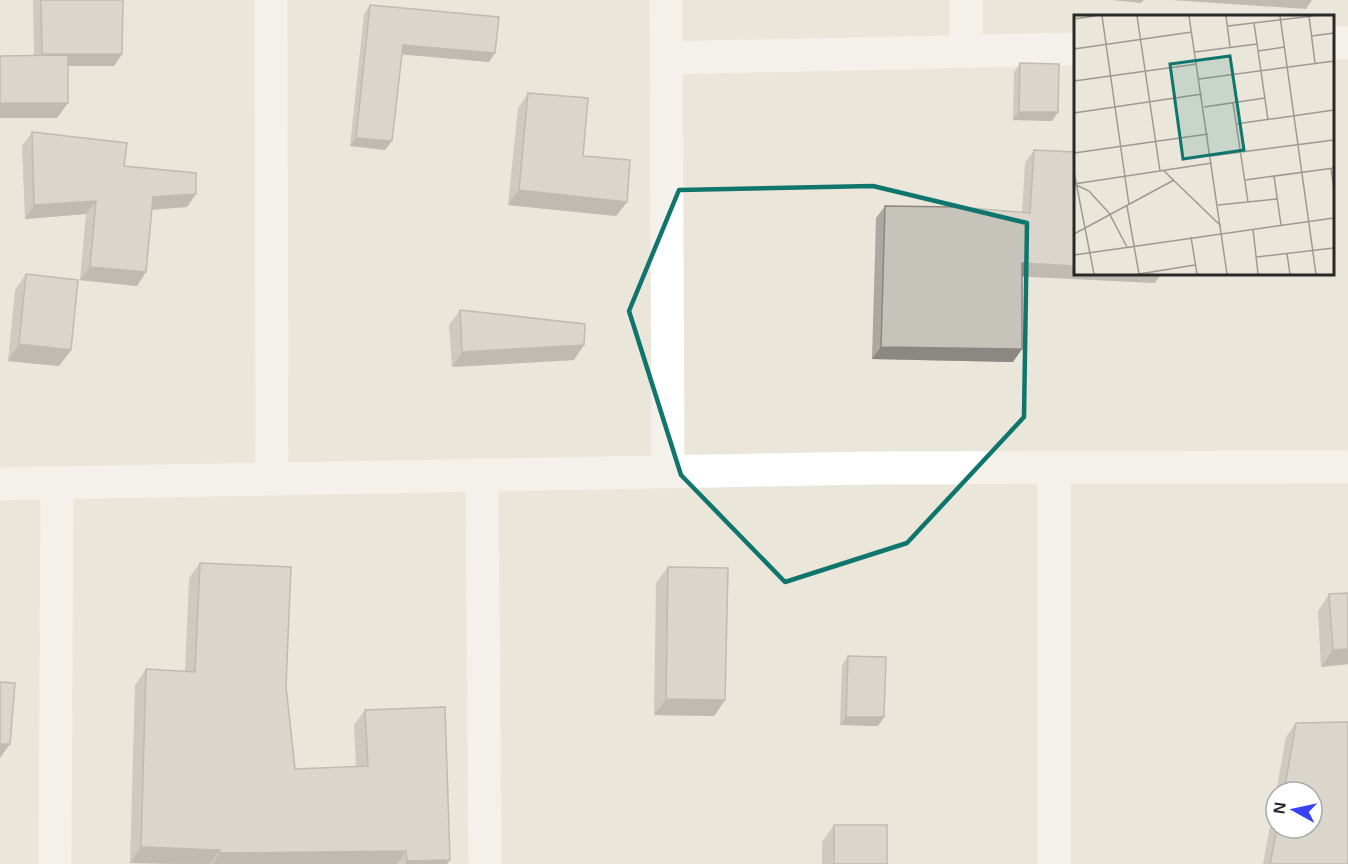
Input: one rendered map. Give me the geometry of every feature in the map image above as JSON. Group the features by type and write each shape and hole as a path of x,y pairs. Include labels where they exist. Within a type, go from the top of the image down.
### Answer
{"street":[{"path":"271,0 272,479"},
{"path":"666,0 668,471"},
{"path":"966,0 966,51"},
{"path":"666,58 1074,49"},
{"path":"0,484 668,471 1348,467"},
{"path":"1054,468 1054,864"},
{"path":"482,475 485,864"},
{"path":"55,864 57,483"}],"highlighted area":[{"path":"873,186 1027,223 1024,417 907,543 785,582 681,475 629,311 679,190"}],"building":[{"path":"41,0 123,0 122,54 42,54"},
{"path":"370,5 499,17 495,53 403,45 392,141 356,138"},
{"path":"68,55 68,103 0,103 0,56"},
{"path":"1020,63 1059,64 1058,112 1019,112"},
{"path":"528,93 588,98 583,156 630,160 627,202 519,190"},
{"path":"32,132 127,143 124,166 196,173 196,194 153,197 146,272 90,267 96,201 34,205"},
{"path":"1034,150 1074,152 1074,266 1022,263 1022,349 881,347 885,206 958,207 1030,213"},
{"path":"26,274 78,280 71,350 19,344"},
{"path":"460,310 585,324 584,345 462,352"},
{"path":"200,563 291,567 286,686 295,769 368,766 365,710 445,707 450,860 407,861 406,851 220,853 220,850 141,847 146,669 195,672"},
{"path":"668,567 728,568 725,700 666,699"},
{"path":"1348,593 1348,649 1333,650 1329,594"},
{"path":"848,656 886,657 884,717 846,717"},
{"path":"0,682 15,683 10,744 0,744"},
{"path":"1348,722 1348,864 1270,864 1275,840 1324,840 1324,780 1286,780 1296,723"},
{"path":"834,825 887,825 887,864 834,864"}]}
